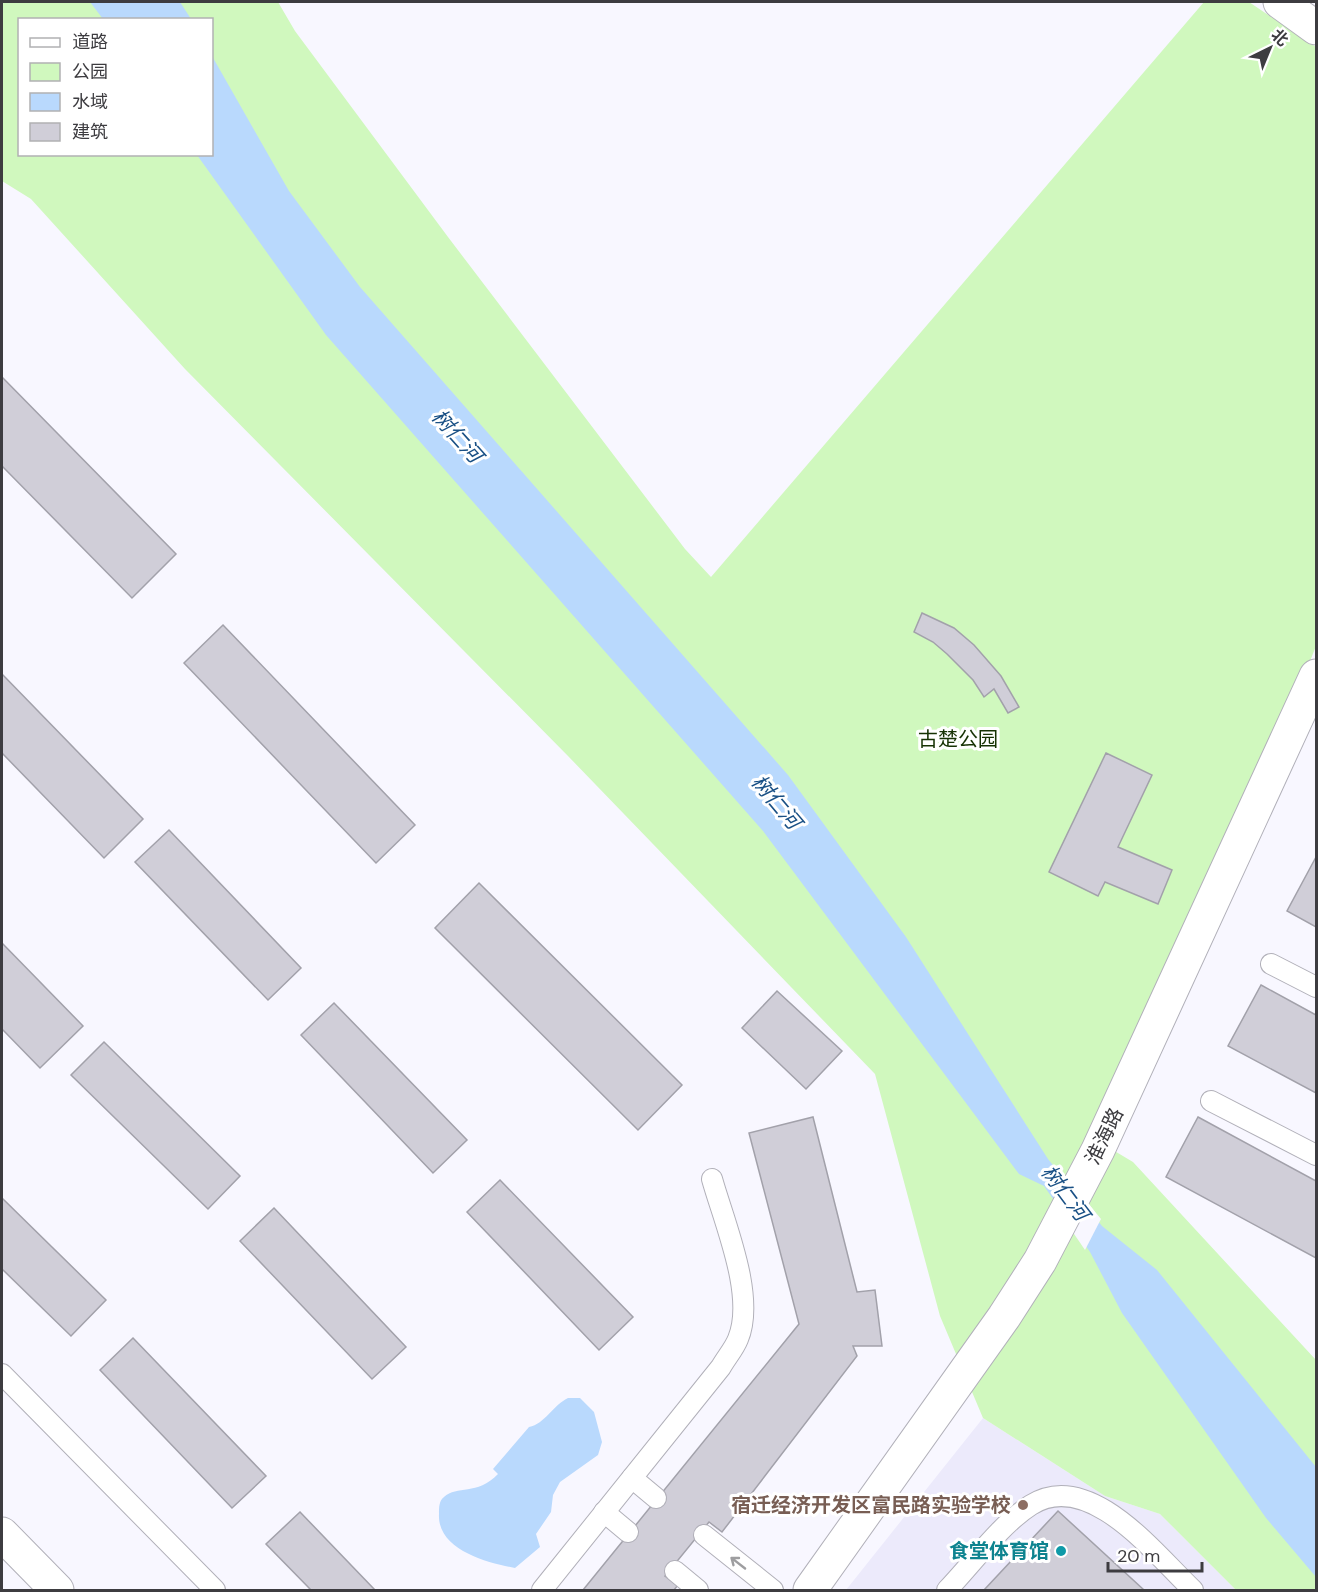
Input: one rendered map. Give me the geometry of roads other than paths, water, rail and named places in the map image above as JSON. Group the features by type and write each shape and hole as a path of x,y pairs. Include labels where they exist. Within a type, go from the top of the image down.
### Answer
{"street":[{"path":"1280,2 1317,28"},
{"name":"淮海路","path":"810,1590 1004,1317 1040,1261 1098,1150 1317,676"},
{"path":"2,1534 57,1590"}],"lane":[{"path":"1271,964 1317,987"},
{"path":"1211,1101 1317,1155"},
{"path":"542,1590 721,1367 738,1339 744,1312 739,1276 712,1179"},
{"path":"2,1374 215,1590"},
{"path":"632,1478 656,1498"},
{"path":"947,1590 1016,1517 1047,1496 1062,1495 1076,1496 1112,1513 1193,1590"},
{"path":"604,1512 628,1532"},
{"path":"704,1535 773,1590"},
{"path":"675,1571 698,1590"}],"water":[{"path":"90,2 180,2 190,18 102,18"},
{"name":"树仁河","path":"213,58 289,191 360,287 788,775 906,937 1048,1159 1102,1226 1157,1270 1316,1467 1316,1577 1266,1518 1122,1313 1090,1252 1044,1186 1019,1174 763,831 326,335 198,156 213,156"},
{"path":"568,1398 580,1398 594,1412 602,1442 598,1455 560,1482 553,1495 551,1512 536,1534 540,1547 515,1568 491,1563 455,1546 446,1537 441,1526 439,1509 442,1499 449,1493 475,1488 490,1481 498,1474 493,1469 529,1427 540,1422"}],"place":[{"name":"宿迁经济开发区富民路实验学校","path":"1023,1505"},
{"name":"食堂体育馆","path":"1061,1551"}],"park label":[{"name":"古楚公园","path":"958,739"}]}
